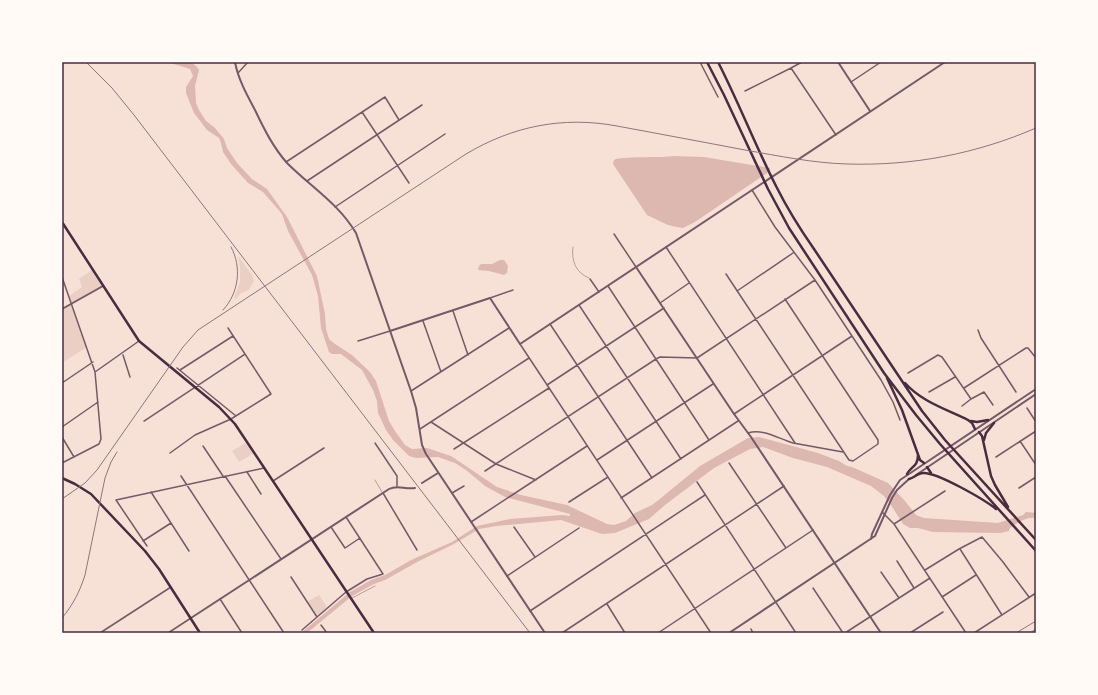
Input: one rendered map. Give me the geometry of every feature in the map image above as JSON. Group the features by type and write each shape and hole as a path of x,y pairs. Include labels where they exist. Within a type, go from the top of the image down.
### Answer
{"main road":[{"path":"707,62 768,189 793,234 884,373 940,444 1036,551"},
{"path":"718,62 776,185 801,229 897,374 922,411 945,440 1036,540"},
{"path":"62,222 140,342 219,407 230,418 374,633"},
{"path":"884,373 902,410 918,450 920,460 924,463"},
{"path":"897,374 912,392 922,399 968,420 977,422 988,420"},
{"path":"968,420 976,429"},
{"path":"984,442 986,432 994,422"},
{"path":"979,432 984,442 991,476 1009,510"},
{"path":"907,474 916,464 918,459 918,450"},
{"path":"927,467 932,474"},
{"path":"909,479 921,473 932,474 980,497 1001,513"},
{"path":"62,478 84,489 99,501 147,554 171,586 200,633"}],"street":[{"path":"235,62 248,97 271,141 286,162 347,220 358,239 411,391 416,408 422,445 428,459 545,633"},
{"path":"238,73 248,62"},
{"path":"700,62 718,97"},
{"path":"745,91 802,62"},
{"path":"838,62 870,111"},
{"path":"851,82 881,62"},
{"path":"520,344 945,62"},
{"path":"792,68 836,135"},
{"path":"286,162 385,97 400,120"},
{"path":"307,181 422,106"},
{"path":"362,112 409,182"},
{"path":"335,207 445,134"},
{"path":"752,190 793,253 815,280 887,390 900,420"},
{"path":"614,234 881,633"},
{"path":"666,247 794,443"},
{"path":"737,291 793,253"},
{"path":"726,274 792,376 851,461 879,442 785,299"},
{"path":"62,277 93,362 101,442 62,463"},
{"path":"590,279 598,292"},
{"path":"485,471 660,357 697,358 815,280"},
{"path":"660,303 689,283"},
{"path":"62,309 103,286"},
{"path":"608,286 709,440"},
{"path":"358,342 513,290"},
{"path":"490,298 711,633"},
{"path":"578,305 680,459"},
{"path":"454,450 664,308"},
{"path":"452,310 468,355"},
{"path":"423,321 441,372"},
{"path":"550,324 652,478"},
{"path":"170,453 195,435 236,416 271,394 228,328"},
{"path":"411,391 509,328"},
{"path":"978,330 980,338 1016,392"},
{"path":"180,370 233,336"},
{"path":"734,414 852,336"},
{"path":"95,372 140,342"},
{"path":"964,388 1028,348 1036,358"},
{"path":"122,354 130,377"},
{"path":"144,421 245,354"},
{"path":"908,373 938,355 942,357 971,399"},
{"path":"420,429 529,358"},
{"path":"62,383 93,362"},
{"path":"177,368 236,416"},
{"path":"929,392 955,376"},
{"path":"597,460 684,402 714,384"},
{"path":"871,539 886,502 894,487 907,474 1036,389"},
{"path":"962,406 984,392 993,405"},
{"path":"729,633 875,536 897,490 909,479 1036,394"},
{"path":"62,427 98,402"},
{"path":"1027,408 1036,422"},
{"path":"621,498 738,421"},
{"path":"431,422 496,464 536,480"},
{"path":"976,429 979,432"},
{"path":"748,433 754,431 794,443 844,452"},
{"path":"996,457 1036,431"},
{"path":"62,437 74,457"},
{"path":"1020,441 1036,465"},
{"path":"375,444 397,476 396,486"},
{"path":"203,446 281,559"},
{"path":"471,522 587,446"},
{"path":"273,481 324,448"},
{"path":"729,463 786,548"},
{"path":"924,463 927,467"},
{"path":"147,546 116,500 264,468"},
{"path":"247,472 261,494"},
{"path":"422,483 438,473"},
{"path":"181,476 284,633"},
{"path":"569,502 608,477"},
{"path":"1019,488 1036,477"},
{"path":"697,482 724,526 796,633"},
{"path":"168,633 383,493 396,486 408,489 415,488"},
{"path":"452,493 464,486"},
{"path":"562,633 784,486"},
{"path":"894,524 945,490"},
{"path":"151,492 189,551"},
{"path":"383,493 417,550"},
{"path":"530,611 705,495"},
{"path":"882,512 894,524 966,633"},
{"path":"302,630 346,592 367,579 381,576 382,572 346,517"},
{"path":"143,542 171,523"},
{"path":"331,527 345,548 360,538"},
{"path":"514,527 535,557"},
{"path":"507,576 579,528"},
{"path":"659,632 813,530"},
{"path":"925,570 982,537 1003,562 1028,598"},
{"path":"959,549 1002,615"},
{"path":"896,561 914,588"},
{"path":"881,572 899,598"},
{"path":"942,597 976,575"},
{"path":"291,577 316,617"},
{"path":"813,588 844,633 930,578"},
{"path":"100,633 171,586"},
{"path":"974,633 1036,593"},
{"path":"220,599 242,633"},
{"path":"606,604 625,633"},
{"path":"910,633 943,612"},
{"path":"321,625 327,633"},
{"path":"751,629 753,633"}],"lane":[{"path":"574,247 572,253 577,270 584,277 590,279"},
{"path":"375,480 383,493"},
{"path":"351,599 375,586"}],"shaded area":[{"path":"167,62 189,62 196,66 199,70 195,86 196,103 199,110 206,121 215,128 224,139 227,148 237,163 252,179 267,189 287,217 317,276 329,339 352,355 370,372 376,381 389,421 405,445 412,449 427,448 451,456 497,487 521,495 567,505 607,524 614,525 626,521 635,513 652,505 700,466 748,438 759,437 818,453 888,483 916,515 924,518 998,523 1023,515 1026,512 1036,513 1036,518 1025,519 1010,528 1009,531 1000,533 933,532 918,528 910,528 903,524 884,496 871,486 827,467 793,458 763,447 750,449 714,468 649,519 615,533 602,534 561,520 479,529 454,544 352,596 307,633 301,633 350,592 371,580 385,575 411,560 452,542 477,526 510,519 562,515 570,516 570,514 505,497 485,486 455,463 438,457 416,458 409,456 393,440 386,430 378,413 377,401 373,390 362,370 341,354 332,354 329,352 321,328 318,296 312,275 288,231 282,214 263,192 248,183 231,164 223,152 219,138 207,130 194,113 186,93 186,87 193,76 190,69"},
{"path":"674,156 704,157 770,168 770,171 695,222 683,228 668,225 647,215 613,164 614,160 618,159"},
{"path":"238,257 252,275 254,281 249,290 241,293 236,299 234,298 240,282"},
{"path":"500,260 504,260 508,266 507,273 504,275 478,270 481,264 492,264"},
{"path":"92,270 102,286 72,304 69,296 82,287 79,279"},
{"path":"71,305 87,347 62,363 62,309"},
{"path":"247,442 254,453 239,462 232,451"},
{"path":"319,595 327,607 317,617 307,602"}],"railway":[{"path":"86,62 112,88 134,115 530,633"},
{"path":"62,499 85,483 97,470 183,347 198,330 466,154 502,136 520,130 558,123 597,123 796,159 847,164 872,164 920,160 967,151 990,145 1036,128"},
{"path":"223,310 233,296 237,280 237,263 231,247"},
{"path":"62,618 76,598 85,575 105,478 111,462 117,452"},
{"path":"1016,633 1036,621"},
{"path":"1030,633 1036,629"}]}
